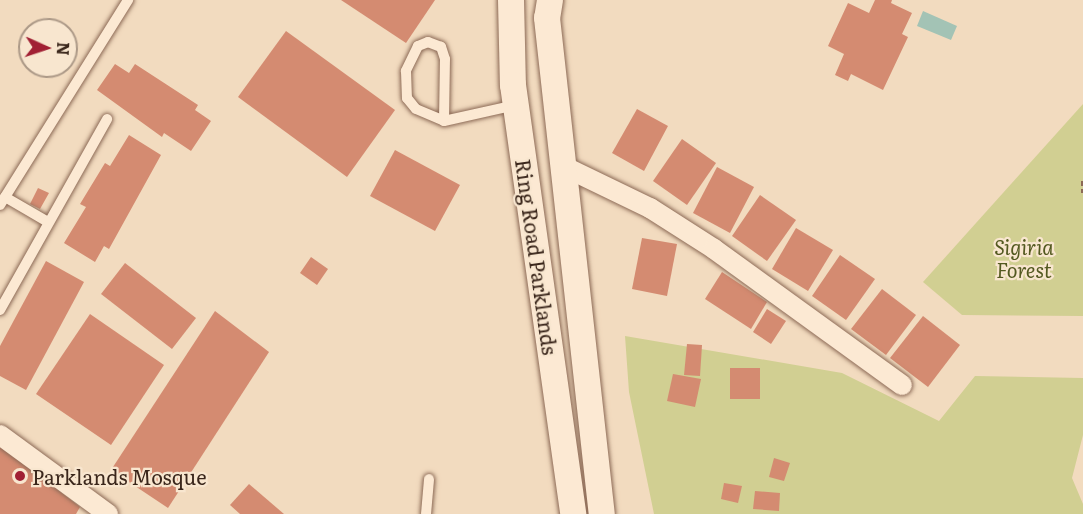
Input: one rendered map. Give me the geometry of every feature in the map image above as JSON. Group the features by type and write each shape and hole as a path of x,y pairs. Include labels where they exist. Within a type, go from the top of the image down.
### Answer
{"street":[{"name":"Ring Road Parklands","path":"511,0 516,105 573,514"},
{"name":"Ring Road Parklands","path":"550,0 547,18 602,514"},
{"path":"563,166 650,208 714,249 902,385"},
{"path":"0,435 95,510"}],"lane":[{"path":"48,222 3,201 128,0"},
{"path":"444,121 445,58 441,47 429,42 418,46 410,59 405,84 407,98 426,116 444,121 516,105"},
{"path":"0,310 107,119"},
{"path":"426,514 429,479"}],"path":[{"path":"1083,181 1083,196"}],"green space":[{"name":"Sigiria Forest","path":"1083,104 1083,316 962,315 923,282"},
{"path":"625,336 842,373 939,421 975,376 1083,378 1083,435 1072,478 1083,504 1083,514 654,514 629,392"}],"shaded area":[{"path":"923,11 957,26 951,40 917,26"}],"building":[{"path":"341,0 435,0 406,43"},
{"path":"875,0 892,0 891,3 912,13 902,34 908,37 883,90 851,74 848,81 835,75 844,54 828,46 848,3 869,13"},
{"path":"286,31 395,110 347,177 238,97"},
{"path":"115,64 129,73 135,64 198,105 195,110 211,121 191,151 164,133 162,137 97,90"},
{"path":"637,109 668,126 644,171 612,153"},
{"path":"129,135 161,155 109,249 104,246 95,262 64,243 86,207 80,204 105,163 110,166"},
{"path":"682,139 716,163 687,205 653,181"},
{"path":"395,150 460,185 435,231 370,196"},
{"path":"717,167 754,187 730,233 693,213"},
{"path":"38,188 49,193 40,209 30,204"},
{"path":"760,195 796,220 767,261 732,236"},
{"path":"796,228 833,250 808,291 772,269"},
{"path":"642,238 677,244 667,296 632,289"},
{"path":"840,255 875,279 846,320 812,296"},
{"path":"311,257 328,269 317,285 300,273"},
{"path":"46,261 84,282 26,390 0,376 0,346"},
{"path":"125,263 196,318 172,349 101,294"},
{"path":"722,272 767,302 751,329 705,299"},
{"path":"882,289 916,315 886,355 851,329"},
{"path":"767,309 786,321 771,344 753,332"},
{"path":"215,311 269,352 168,508 111,470"},
{"path":"90,314 164,365 111,445 36,394"},
{"path":"923,316 960,345 928,387 890,358"},
{"path":"687,344 702,345 700,376 684,375"},
{"path":"730,368 760,368 760,399 730,399"},
{"path":"673,374 701,379 695,407 667,401"},
{"name":"Parklands Mosque","path":"0,445 80,507 76,514 0,514"},
{"path":"774,458 790,463 784,481 769,477"},
{"path":"724,483 742,486 738,503 721,499"},
{"path":"249,484 284,514 240,514 230,505"},
{"path":"755,491 780,493 779,511 753,509"}],"place":[{"name":"Parklands Mosque","path":"20,476"}]}
